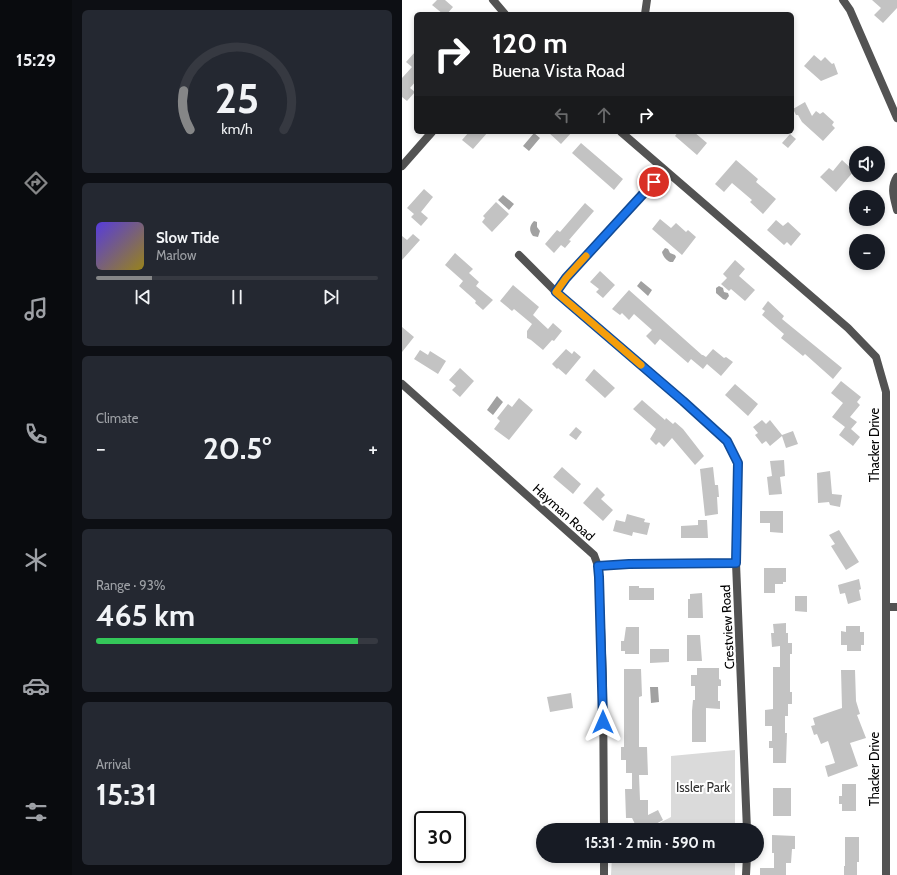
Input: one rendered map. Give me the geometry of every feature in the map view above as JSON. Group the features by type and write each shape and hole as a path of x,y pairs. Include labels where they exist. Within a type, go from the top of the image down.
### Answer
{"street":[{"path":"493,0 504,12"},
{"path":"645,12 647,0"},
{"path":"843,0 850,10 897,118"},
{"path":"402,166 430,134"},
{"name":"Thacker Drive","path":"623,134 848,328 876,357 886,392 886,875"},
{"path":"556,292 566,278 665,170"},
{"path":"897,177 892,190 897,210"},
{"name":"Crestview Road","path":"519,255 556,292 683,401 727,441 738,463 736,563 747,823"},
{"name":"Hayman Road","path":"402,384 594,555 598,566 599,577 604,823"},
{"path":"598,566 629,564 736,563"},
{"path":"886,607 897,607"},
{"path":"604,863 604,875"},
{"path":"746,875 747,863"}],"green space":[{"name":"Issler Park","path":"735,750 735,823 659,823 671,817 671,756"},
{"path":"612,863 735,863 735,875 611,875"}],"shaded area":[{"path":"533,134 540,138 529,151 523,146"},
{"path":"503,195 514,204 509,210 498,200"},
{"path":"534,221 537,222 537,227 540,231 538,237 533,236 530,230 530,227"},
{"path":"665,248 668,249 670,253 675,255 676,257 673,262 668,261 663,256 662,252"},
{"path":"641,281 652,290 648,296 637,286"},
{"path":"719,286 723,288 724,292 728,293 729,296 726,300 716,293 716,288"},
{"path":"497,396 503,402 493,415 487,410"},
{"path":"650,687 658,687 659,702 651,703"}],"building":[{"path":"437,0 445,0 453,7 449,12 441,12 432,5"},
{"path":"872,0 897,0 897,8 883,23 874,15 881,8"},
{"path":"414,53 414,83 410,88 414,93 407,101 402,97 402,78 412,67 406,62"},
{"path":"814,55 821,61 825,57 832,64 834,63 838,74 821,81 804,66"},
{"path":"805,102 812,116 816,111 820,114 823,112 834,122 832,125 835,128 823,141 802,122 798,115 796,115 794,108"},
{"path":"467,134 486,134 473,149 462,140"},
{"path":"550,134 570,134 561,144"},
{"path":"676,134 696,134 707,143 697,155 675,136"},
{"path":"790,134 796,139 788,148 782,143"},
{"path":"581,143 623,179 614,190 572,153"},
{"path":"736,160 758,179 756,182 776,199 763,214 750,202 752,200 732,183 724,192 715,184"},
{"path":"842,160 849,166 849,177 836,192 820,177 829,168 833,171"},
{"path":"424,189 433,197 421,212 428,218 421,226 411,217 414,214 407,208"},
{"path":"496,202 509,214 492,232 482,222 485,218 483,216"},
{"path":"585,203 594,211 569,240 571,241 565,248 561,245 554,253 545,244 557,230 560,232"},
{"path":"660,219 671,228 676,223 686,232 688,230 696,237 682,255 652,229"},
{"path":"776,220 783,226 788,222 801,234 791,246 787,242 784,245 767,230"},
{"path":"413,234 420,240 402,260 402,236 407,240"},
{"path":"455,253 473,269 469,273 479,282 476,286 493,300 483,310 475,303 476,301 459,286 463,281 445,265"},
{"path":"735,260 745,269 739,276 755,290 745,301 731,289 729,291 721,284 727,278 723,274"},
{"path":"600,271 615,285 603,298 596,292 599,289 590,282"},
{"path":"513,285 539,307 533,315 548,329 553,323 562,331 554,341 552,340 543,350 527,338 527,331 532,324 514,309 512,311 500,301"},
{"path":"629,290 702,355 706,357 713,349 724,358 726,357 733,362 721,376 707,364 703,369 691,359 688,363 660,339 655,345 646,336 652,330 634,314 629,320 622,313 620,315 612,309"},
{"path":"768,301 784,316 782,319 842,368 833,379 805,354 803,356 781,338 784,334 762,315 765,311 762,309"},
{"path":"402,327 414,337 402,352"},
{"path":"566,349 572,354 574,351 581,357 566,375 552,364"},
{"path":"420,350 428,355 430,351 446,361 438,374 414,359"},
{"path":"460,368 474,381 460,397 452,390 456,386 449,380"},
{"path":"594,369 615,388 605,398 585,380"},
{"path":"841,381 861,397 857,402 860,405 850,417 857,422 851,429 860,437 853,446 839,435 845,427 832,417 843,403 831,393"},
{"path":"735,384 758,404 748,416 725,395"},
{"path":"519,398 533,410 509,440 494,429 500,421 497,418 508,404 512,407"},
{"path":"642,400 665,420 666,418 673,424 675,422 683,429 704,456 695,465 672,438 664,447 659,442 656,445 650,439 656,429 633,409"},
{"path":"762,420 766,424 770,420 782,435 793,431 798,444 786,448 782,436 770,446 766,441 762,444 755,435 758,433 753,427"},
{"path":"576,427 582,432 576,440 569,435"},
{"path":"784,460 785,476 780,477 782,494 769,495 767,477 772,476 770,461"},
{"path":"562,467 581,484 573,494 553,477"},
{"path":"713,467 715,485 718,485 718,514 705,516 700,469"},
{"path":"830,471 832,494 842,495 840,507 830,505 829,502 818,503 817,473"},
{"path":"597,487 605,495 601,499 613,510 603,521 583,503"},
{"path":"760,511 783,511 783,533 770,532 770,523 760,523"},
{"path":"627,514 645,519 644,522 650,523 647,535 633,532 632,536 613,531 616,520 625,522"},
{"path":"698,520 707,520 708,538 681,538 681,526 698,525"},
{"path":"839,530 859,562 846,570 831,546 835,544 829,535"},
{"path":"764,568 786,568 786,582 783,582 783,584 775,584 775,593 764,593"},
{"path":"859,579 861,600 848,604 845,593 840,594 838,585"},
{"path":"629,586 654,588 654,600 629,600"},
{"path":"702,593 703,618 688,618 688,599 690,599 690,594"},
{"path":"795,596 807,596 807,612 795,611"},
{"path":"786,623 788,643 792,643 792,654 790,654 790,692 792,692 792,704 788,704 788,716 785,716 785,733 787,733 786,763 773,763 773,748 769,748 769,741 772,741 772,726 765,726 765,710 773,709 773,667 780,667 780,646 772,647 771,633 774,633 773,624"},
{"path":"846,626 860,626 860,632 864,632 864,645 861,645 861,651 847,651 847,645 841,645 841,631 846,632"},
{"path":"626,627 639,627 639,654 625,654 625,651 621,651 621,641 624,641"},
{"path":"687,635 700,635 702,661 687,661"},
{"path":"650,649 669,649 669,662 650,663"},
{"path":"697,668 719,668 719,679 721,680 721,686 718,686 718,701 720,701 720,709 706,708 706,742 692,742 692,711 693,700 695,700 695,686 691,686 691,675 697,675"},
{"path":"624,669 641,669 642,696 639,697 639,747 647,747 648,775 639,775 640,800 648,800 648,815 658,810 663,820 658,823 634,823 632,818 626,818 625,789 632,789 632,773 626,773 626,760 621,760 621,747 624,747"},
{"path":"841,670 855,670 856,701 860,714 857,715 866,738 850,743 858,766 828,777 825,766 835,763 828,741 821,744 817,734 814,735 811,726 815,725 813,718 842,708"},
{"path":"571,693 573,708 550,712 547,697"},
{"path":"842,784 856,784 856,811 842,811 842,804 839,804 839,796 842,796"},
{"path":"773,788 791,788 791,816 773,816"},
{"path":"772,835 795,836 795,849 792,849 791,863 786,863 786,875 760,875 760,868 774,868"},
{"path":"845,837 859,837 859,862 857,862 857,875 844,875"}],"slow traffic":[{"path":"586,256 566,278 556,292 641,365"}],"route":[{"path":"603,722 598,566 629,564 736,563 738,463 727,441 683,401 556,292 566,278 654,182"}]}
